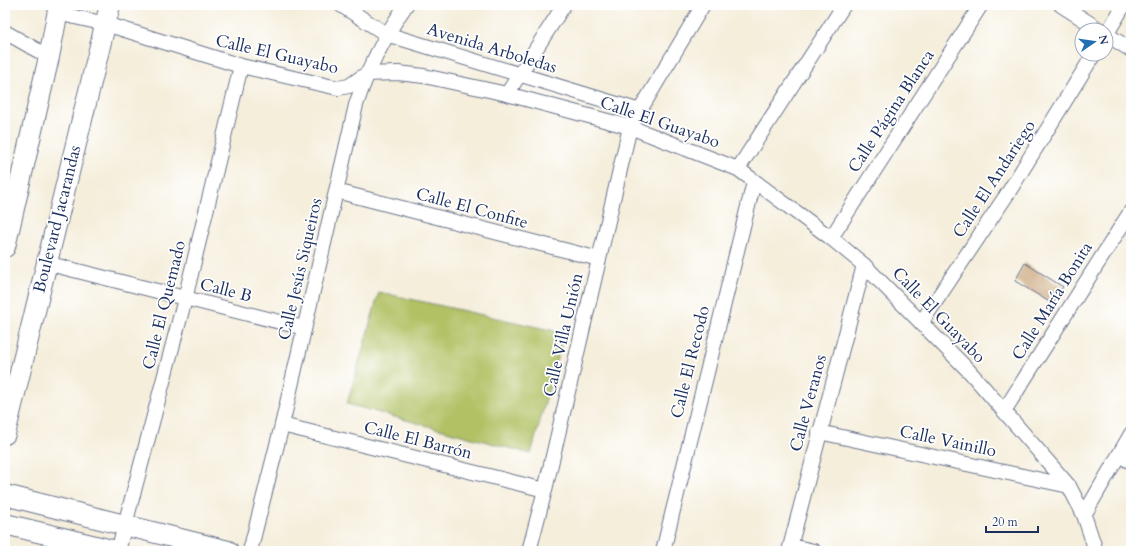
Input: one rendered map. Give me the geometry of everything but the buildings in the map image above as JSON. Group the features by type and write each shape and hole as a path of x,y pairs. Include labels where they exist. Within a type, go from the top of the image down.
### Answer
{"main road":[{"name":"Boulevard Jacarandas","path":"5,434 110,5"},
{"path":"5,247 49,57 58,9"},
{"path":"5,495 228,551"},
{"path":"5,524 117,551"}],"street":[{"name":"Avenida Arboledas","path":"341,5 386,34 640,111"},
{"name":"Calle Jesús Siqueiros","path":"250,551 282,425 356,105 366,74 386,34 406,5"},
{"path":"506,94 520,75 564,5"},
{"name":"Calle Villa Unión","path":"528,551 545,490 630,128 704,5"},
{"path":"738,169 844,5"},
{"name":"Calle Página Blanca","path":"831,238 981,5"},
{"path":"1061,5 1088,22"},
{"path":"1113,22 1124,5"},
{"name":"Calle El Guayabo","path":"58,9 241,66 338,88 349,86 366,74 398,73 424,76 506,94 630,128 738,169 831,238 864,265 970,372 1069,486 1084,515 1096,551"},
{"path":"5,32 49,57"},
{"path":"1114,39 1131,50"},
{"name":"Calle El Andariego","path":"921,322 1008,194 1089,62"},
{"name":"Calle El Quemado","path":"117,551 125,526 185,299 241,66"},
{"name":"Calle El Recodo","path":"663,551 754,182"},
{"name":"Calle El Confite","path":"336,191 599,259"},
{"name":"Calle María Bonita","path":"1004,411 1131,211"},
{"name":"Calle B","path":"46,263 304,328"},
{"name":"Calle Veranos","path":"790,548 819,432 864,265"},
{"name":"Calle El Barrón","path":"282,425 545,490"},
{"name":"Calle Vainillo","path":"819,432 1069,486"},
{"path":"1084,515 1125,459 1131,434"},
{"path":"790,548 814,551"}],"green space":[{"path":"379,292 564,333 531,454 347,404"}]}
